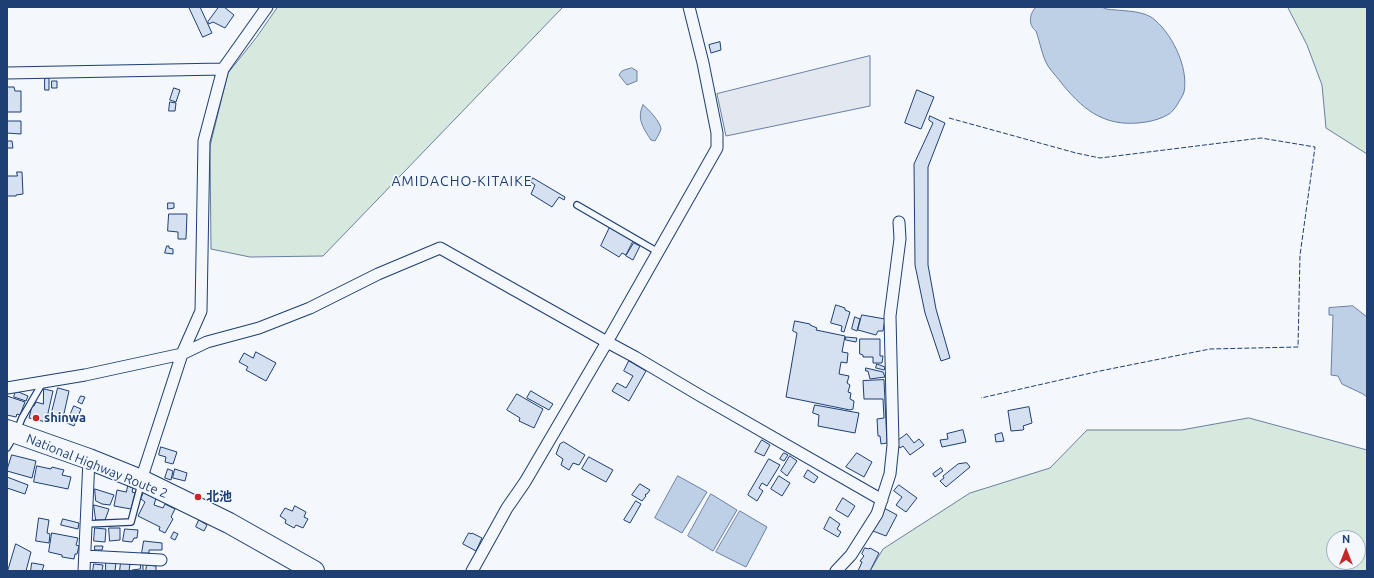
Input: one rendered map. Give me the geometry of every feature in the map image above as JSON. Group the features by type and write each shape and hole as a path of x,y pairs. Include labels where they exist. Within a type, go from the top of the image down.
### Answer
{"highway":[{"name":"National Highway Route 2","path":"10,437 89,459 229,523 314,571"}],"street":[{"path":"141,484 182,354 201,311 204,142 223,69 267,7"},
{"path":"472,571 507,508 526,482 717,148 717,133 703,64 688,7"},
{"path":"7,72 223,69"},
{"path":"836,571 851,555 877,514 890,474 893,445 890,316 900,239 899,222"},
{"path":"7,388 85,375 182,354 208,342 259,328 302,310 378,274 440,248 635,357 882,500"},
{"path":"84,571 89,459"},
{"path":"85,556 135,553 161,560"}],"lane":[{"path":"578,205 658,252"},
{"path":"10,437 43,382"},
{"path":"86,524 131,522 141,484"}],"shaded area":[{"path":"278,7 563,7 323,256 250,257 211,249 210,146 228,73"},
{"path":"1288,7 1367,7 1367,154 1326,128 1322,85 1307,45"},
{"path":"870,56 870,106 726,136 717,94"},
{"path":"1249,418 1367,450 1367,571 870,571 883,549 970,493 1050,468 1087,430 1181,430"}],"water":[{"path":"1036,7 1102,7 1106,9 1141,13 1151,17 1165,31 1177,50 1184,72 1185,82 1182,97 1170,113 1149,122 1120,123 1089,111 1072,95 1048,66 1036,31 1033,29 1030,19"},
{"path":"632,68 637,71 637,81 627,85 619,75 622,71"},
{"path":"643,105 654,116 661,129 655,141 651,140 642,124 640,115"},
{"path":"1353,306 1367,317 1367,397 1342,384 1338,376 1331,375 1333,315 1329,315 1329,308"},
{"path":"678,476 707,492 682,533 655,518"},
{"path":"711,494 737,510 713,551 688,536"},
{"path":"740,511 767,527 746,567 716,552"}],"building":[{"path":"189,7 200,7 212,33 203,37"},
{"path":"219,7 224,7 234,15 225,28 213,22 209,24 208,22"},
{"path":"720,42 721,50 711,53 709,45"},
{"path":"45,78 49,78 49,90 45,90"},
{"path":"52,81 57,81 57,88 52,88"},
{"path":"7,87 14,87 15,91 21,91 21,112 7,112"},
{"path":"174,88 180,90 176,102 170,100"},
{"path":"917,90 934,97 921,129 905,123"},
{"path":"170,102 176,103 175,111 169,111"},
{"path":"930,116 945,123 928,167 928,265 936,309 950,358 941,361 925,313 915,265 914,164 933,123 929,120"},
{"path":"7,121 21,121 21,134 7,133"},
{"path":"7,141 12,141 13,148 7,148"},
{"path":"17,172 22,172 23,194 7,196 7,176 17,176"},
{"path":"533,178 565,197 564,200 559,197 552,207 531,194 535,185 531,182"},
{"path":"168,203 174,203 174,208 168,209"},
{"path":"169,214 187,214 186,239 178,239 178,232 168,231"},
{"path":"610,227 633,241 626,255 622,253 619,257 601,246"},
{"path":"634,243 640,246 633,260 626,256"},
{"path":"167,246 173,249 173,254 165,253"},
{"path":"836,305 845,308 845,310 850,312 844,332 841,331 842,326 831,323"},
{"path":"862,315 885,319 883,331 878,331 876,335 858,330"},
{"path":"855,317 860,319 857,331 852,329"},
{"path":"795,321 810,324 817,328 816,330 845,336 842,352 848,353 847,363 841,362 839,374 849,376 847,383 850,385 848,392 851,393 850,399 854,401 853,409 850,410 786,397 797,333 793,331"},
{"path":"846,337 857,338 856,342 846,340"},
{"path":"860,339 880,339 880,356 883,356 882,363 873,363 873,357 863,357 863,355 860,354"},
{"path":"256,352 276,363 266,381 246,370 248,367 239,362 244,353 253,358"},
{"path":"629,361 646,371 629,401 612,391 617,383 626,388 633,376 624,371"},
{"path":"877,364 885,367 884,370 876,368"},
{"path":"866,368 883,372 885,377 870,379"},
{"path":"884,380 887,443 881,444 880,436 878,436 877,419 884,418 883,399 864,399 863,381"},
{"path":"58,388 69,391 63,418 51,416"},
{"path":"44,389 53,391 46,422 29,418 32,406 34,406 36,402 43,404"},
{"path":"16,391 28,396 26,401 14,397"},
{"path":"531,391 553,404 549,410 527,398"},
{"path":"517,394 543,409 534,428 519,421 520,418 507,410"},
{"path":"7,396 25,402 20,415 17,414 16,417 7,415"},
{"path":"81,396 85,397 82,404 78,402"},
{"path":"815,405 859,413 855,433 818,426 819,415 813,413"},
{"path":"74,406 81,409 74,426 67,423"},
{"path":"1029,407 1032,423 1023,426 1023,430 1011,431 1008,411"},
{"path":"963,430 966,442 942,447 940,440 948,439 947,434"},
{"path":"1002,433 1004,441 996,442 995,435"},
{"path":"907,434 914,443 919,439 924,445 910,455 903,446 900,448 896,442"},
{"path":"762,440 770,445 764,456 755,452"},
{"path":"564,442 585,455 579,465 573,463 569,470 561,465 563,459 556,454 560,444"},
{"path":"161,447 177,452 173,464 165,462 166,457 159,455"},
{"path":"784,453 788,455 784,461 780,459"},
{"path":"857,453 872,462 864,477 846,467"},
{"path":"12,455 36,461 32,478 7,471"},
{"path":"790,456 797,461 787,476 781,471"},
{"path":"589,457 613,470 606,482 582,469"},
{"path":"769,459 780,465 767,486 762,483 759,488 763,491 757,501 748,495"},
{"path":"967,463 970,467 946,487 940,481 944,478 943,476 958,464"},
{"path":"37,466 51,469 52,467 64,470 62,475 71,477 68,489 34,482"},
{"path":"941,468 943,471 935,477 933,474"},
{"path":"168,469 173,471 171,480 165,478"},
{"path":"175,469 187,473 185,481 173,478"},
{"path":"808,470 818,477 814,483 804,477"},
{"path":"779,476 790,483 782,496 771,489"},
{"path":"7,477 28,485 25,494 7,488"},
{"path":"640,484 650,490 642,501 632,495"},
{"path":"899,485 917,498 906,512 896,505 902,497 894,491"},
{"path":"128,486 133,488 132,492 135,493 131,509 114,506 117,490 126,492"},
{"path":"95,489 114,495 110,505 102,504 96,501"},
{"path":"144,492 156,498 154,505 163,508 165,504 175,509 171,517 173,519 165,533 159,530 160,527 138,516 145,502 141,499"},
{"path":"843,498 855,506 848,517 836,510"},
{"path":"636,501 641,504 630,523 624,520"},
{"path":"94,505 109,509 105,520 96,520"},
{"path":"295,506 306,512 304,517 308,519 303,528 296,525 294,528 285,523 286,520 280,516 285,508 292,511"},
{"path":"884,508 897,515 886,536 873,531"},
{"path":"830,517 840,524 837,529 841,532 838,537 824,529"},
{"path":"39,518 49,520 47,533 50,534 49,543 36,541"},
{"path":"63,519 79,523 78,529 61,525"},
{"path":"199,520 207,525 204,531 196,527"},
{"path":"95,528 106,529 105,542 94,541"},
{"path":"109,528 120,528 120,540 110,541"},
{"path":"125,529 138,530 137,538 134,538 132,542 123,541"},
{"path":"174,532 178,534 175,540 171,538"},
{"path":"52,533 78,538 76,545 79,546 74,559 62,557 62,555 49,552"},
{"path":"469,533 482,538 476,551 463,544"},
{"path":"144,541 162,543 162,550 149,550 149,553 142,553"},
{"path":"16,544 31,552 26,571 8,571"},
{"path":"95,546 103,546 102,550 95,550"},
{"path":"865,548 870,548 879,553 870,571 858,571 862,562 860,561 864,556 862,554"},
{"path":"106,562 116,562 115,571 106,571"},
{"path":"121,562 130,564 129,571 120,571"},
{"path":"32,563 44,565 42,571 31,571"},
{"path":"141,563 143,563 143,571 132,571 140,569"},
{"path":"94,564 103,565 102,571 93,571"},
{"path":"147,565 156,566 156,571 146,571"}],"fence":[{"path":"949,118 1076,153 1100,158 1261,138 1315,147 1300,255 1298,347 1210,349 1100,371 981,398"}],"place":[{"name":"shinwa","path":"36,418"},
{"name":"北池","path":"198,497"}],"district":[{"name":"AMIDACHO-KITAIKE","path":"462,181"}]}
